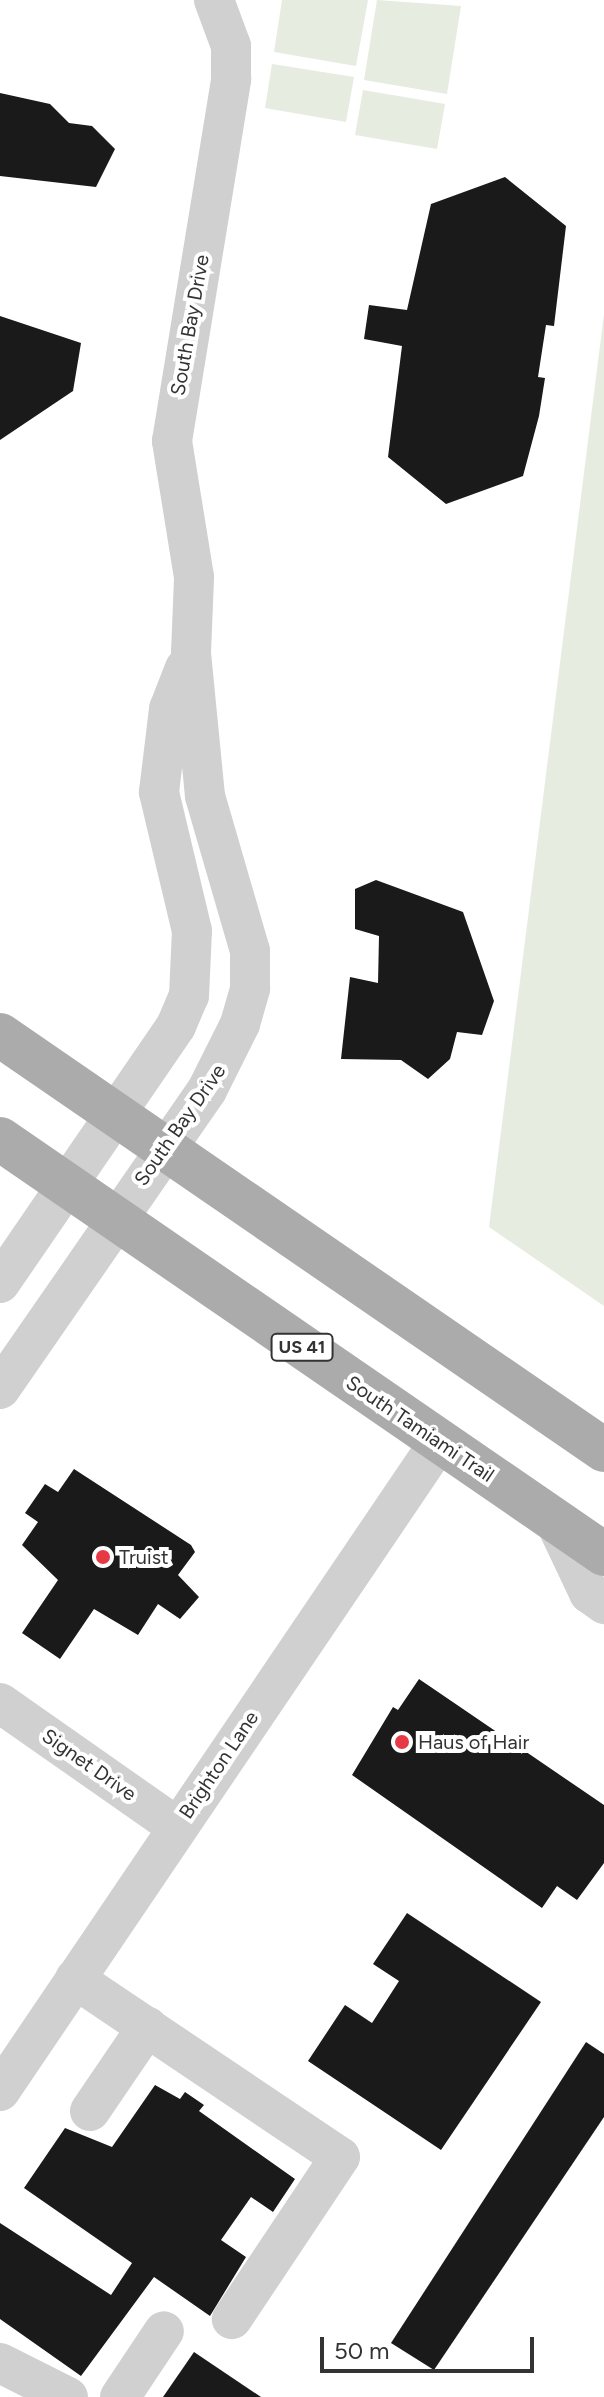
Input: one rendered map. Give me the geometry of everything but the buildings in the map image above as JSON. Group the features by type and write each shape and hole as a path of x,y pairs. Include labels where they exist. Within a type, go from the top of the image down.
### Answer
{"main road":[{"path":"0,1035 604,1450"},
{"name":"South Tamiami Trail","path":"0,1139 604,1554"}],"street":[{"name":"South Bay Drive","path":"0,1389 226,1058 250,988 250,951 205,796 191,653 194,577 172,441 231,79 231,46 214,0"},
{"name":"South Bay Drive","path":"0,1283 114,1112 176,1026 195,964 159,792 169,709 191,653"},
{"name":"Brighton Lane","path":"0,2091 439,1442"},
{"path":"555,1521 589,1593 604,1604"},
{"name":"Signet Drive","path":"0,1703 177,1827"},
{"path":"75,1979 340,2157 232,2319"},
{"path":"90,2111 147,2027"},
{"path":"120,2397 164,2331"},
{"path":"0,2363 68,2397"}],"shaded area":[{"path":"282,0 368,0 356,66 274,52"},
{"path":"377,0 461,6 447,94 364,80"},
{"path":"272,64 354,77 346,122 265,108"},
{"path":"363,90 445,104 437,149 355,135"},
{"path":"604,314 604,1306 489,1227"}],"place":[{"name":"Truist","path":"103,1557"},
{"name":"Haus of Hair","path":"402,1742"}]}
